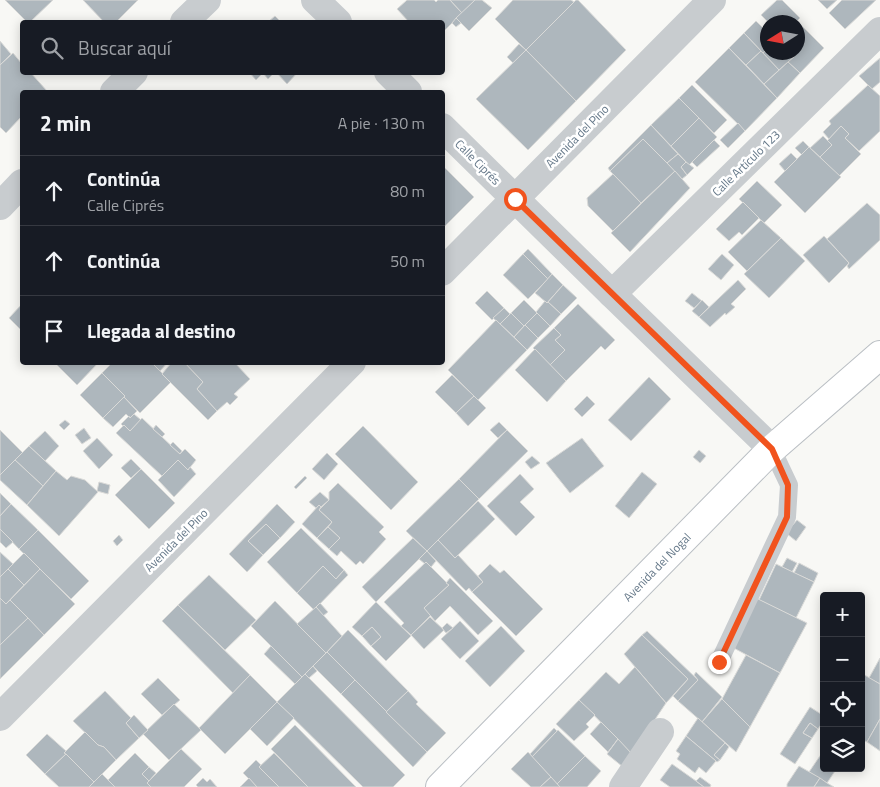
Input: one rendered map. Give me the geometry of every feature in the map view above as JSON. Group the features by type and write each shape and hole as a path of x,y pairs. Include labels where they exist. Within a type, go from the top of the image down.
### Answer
{"main road":[{"name":"Avenida del Nogal","path":"440,787 772,449 880,355"}],"street":[{"path":"186,20 207,0"},
{"path":"315,0 336,20"},
{"name":"Avenida del Pino","path":"445,269 712,0"},
{"name":"Calle Artículo 123","path":"612,294 880,31"},
{"path":"116,90 131,75"},
{"path":"391,75 406,90"},
{"name":"Calle Ciprés","path":"445,129 772,449"},
{"path":"0,206 20,185"},
{"name":"Avenida del Pino","path":"0,717 349,365"},
{"path":"623,787 660,732"}],"lane":[{"path":"719,662 787,517 788,485 772,449"}],"building":[{"path":"5,0 53,0 32,20 25,20"},
{"path":"83,0 138,0 118,20 102,20"},
{"path":"407,0 434,0 436,2 438,0 450,0 462,13 445,30 445,20 407,20 397,9"},
{"path":"450,0 475,0 462,13"},
{"path":"475,0 482,0 492,8 469,31 456,18"},
{"path":"513,0 571,0 574,2 526,50 495,19"},
{"path":"576,0 626,50 576,101 526,50"},
{"path":"777,0 782,0 797,15 761,15"},
{"path":"818,0 837,0 827,9"},
{"path":"842,0 876,0 845,29 829,13"},
{"path":"275,16 279,20 270,20"},
{"path":"456,18 461,23 456,27 452,23"},
{"path":"756,21 760,25 760,50 744,33"},
{"path":"805,29 824,48 800,73 788,62 790,60 805,60"},
{"path":"744,33 760,52 746,65 729,48"},
{"path":"0,41 11,54 0,65"},
{"path":"519,44 526,50 513,63 507,57"},
{"path":"729,48 777,98 745,131 695,82"},
{"path":"526,50 576,101 528,150 476,99"},
{"path":"760,52 760,60 770,60 779,70 764,84 746,65"},
{"path":"13,53 20,62 20,75 33,75 46,90 20,90 20,118 6,133 0,127 0,65"},
{"path":"880,58 880,82 872,89 859,76"},
{"path":"770,60 790,60 779,70"},
{"path":"788,62 800,73 777,98 764,84"},
{"path":"252,75 261,75 256,80"},
{"path":"279,75 295,75 287,84"},
{"path":"692,85 727,120 714,133 679,98"},
{"path":"868,85 880,96 880,131 859,151 845,138 849,134 841,126 829,139 823,132 831,124 829,121"},
{"path":"679,98 699,118 671,146 651,125"},
{"path":"699,118 717,137 689,165 671,146"},
{"path":"738,123 745,131 728,148 720,140"},
{"path":"651,125 678,154 667,163 643,139 610,171 608,168"},
{"path":"841,126 849,134 845,138 861,154 839,176 820,157 832,145 827,141"},
{"path":"823,136 832,145 820,157 810,148"},
{"path":"643,139 675,171 641,203 610,171"},
{"path":"714,140 720,146 697,167 692,162"},
{"path":"803,141 809,147 802,155 795,148"},
{"path":"809,147 841,177 805,213 774,182"},
{"path":"791,153 797,159 785,171 779,164"},
{"path":"678,154 686,162 681,167 687,175 682,179 667,163"},
{"path":"686,162 694,168 687,175 681,167"},
{"path":"445,168 474,197 445,226"},
{"path":"675,171 690,188 630,252 611,233"},
{"path":"613,174 641,203 613,231 588,206 587,198"},
{"path":"757,181 782,205 764,223 739,199"},
{"path":"743,202 759,218 742,235 739,232 729,241 716,229"},
{"path":"867,203 880,215 880,240 849,269 847,266 849,263 827,239"},
{"path":"761,220 781,238 747,271 728,252"},
{"path":"824,236 849,263 829,283 803,255"},
{"path":"781,238 805,261 769,298 744,274"},
{"path":"528,249 552,274 548,279 523,254"},
{"path":"523,254 548,279 528,299 503,275"},
{"path":"722,254 734,265 721,280 708,269"},
{"path":"552,274 563,285 547,303 535,293"},
{"path":"738,280 746,289 731,304 735,307 726,315 725,313 710,327 699,317"},
{"path":"563,285 577,298 561,314 548,302"},
{"path":"487,291 504,308 492,320 475,303"},
{"path":"692,293 702,301 694,308 685,301"},
{"path":"524,300 537,313 524,326 511,313"},
{"path":"702,300 709,307 699,317 692,311"},
{"path":"545,301 561,314 550,326 536,312"},
{"path":"578,304 615,340 605,350 601,346 566,381 550,365 565,350 555,340 561,335 554,328"},
{"path":"20,306 20,329 9,318"},
{"path":"504,308 510,314 500,324 493,318"},
{"path":"511,313 524,326 514,337 500,324"},
{"path":"537,313 550,326 538,338 525,325"},
{"path":"496,320 527,350 478,400 448,370"},
{"path":"525,325 538,338 527,350 514,337"},
{"path":"554,328 561,335 555,340 565,350 550,365 533,348"},
{"path":"535,349 566,381 547,402 515,370"},
{"path":"57,365 96,365 77,385"},
{"path":"110,365 154,365 171,382 140,413 102,373"},
{"path":"154,365 165,365 160,371"},
{"path":"170,365 187,365 203,382 197,389 217,411 208,420 162,374"},
{"path":"187,365 237,365 250,379 234,394 238,397 230,405 227,402 217,411 197,389 203,382"},
{"path":"102,373 125,396 103,418 80,395"},
{"path":"452,375 474,396 456,413 435,392"},
{"path":"649,377 671,399 631,441 608,420"},
{"path":"474,396 486,408 468,426 456,413"},
{"path":"587,396 595,404 582,417 574,409"},
{"path":"124,397 137,411 130,418 126,414 113,427 103,418"},
{"path":"134,414 141,420 130,431 121,424"},
{"path":"142,418 180,454 185,449 196,460 188,470 178,460 162,476 116,433 124,425 130,431"},
{"path":"65,420 70,424 64,430 59,425"},
{"path":"499,422 507,430 498,438 490,430"},
{"path":"156,425 165,434 162,437 153,429"},
{"path":"363,426 418,482 391,510 335,454"},
{"path":"84,428 91,438 82,444 75,435"},
{"path":"0,430 23,453 0,475"},
{"path":"507,430 528,451 479,499 459,479"},
{"path":"45,431 59,446 45,461 29,446"},
{"path":"97,438 113,455 99,469 83,451"},
{"path":"582,438 604,466 570,493 546,463"},
{"path":"173,442 182,451 180,454 170,445"},
{"path":"29,446 56,471 43,486 15,460"},
{"path":"699,450 706,456 700,463 693,457"},
{"path":"327,453 338,464 324,480 312,469"},
{"path":"532,456 540,463 531,469 525,462"},
{"path":"131,459 141,469 131,478 121,468"},
{"path":"15,460 43,486 27,505 0,480 0,475"},
{"path":"178,460 188,470 190,467 196,474 174,497 158,480"},
{"path":"141,469 175,503 149,529 115,495"},
{"path":"56,471 67,480 71,476 85,480 98,492 59,536 27,505"},
{"path":"642,472 657,484 629,518 615,506"},
{"path":"520,474 534,489 520,502 535,517 516,536 487,506"},
{"path":"305,476 307,478 296,489 294,487"},
{"path":"459,479 479,499 427,551 406,531"},
{"path":"99,482 110,485 108,494 97,491"},
{"path":"338,483 384,527 379,532 386,539 363,564 360,561 356,565 341,551 337,556 329,549 340,538 328,527 332,522 319,510 329,500 329,492"},
{"path":"320,492 329,500 321,507 319,505 316,508 309,502"},
{"path":"0,493 11,504 0,516"},
{"path":"478,501 495,519 455,558 438,540"},
{"path":"11,504 38,530 19,549 0,529 0,516"},
{"path":"277,504 295,522 280,538 266,524 248,541 263,555 247,572 229,554"},
{"path":"319,505 321,507 319,510 332,522 317,538 302,524"},
{"path":"797,520 806,527 796,541 786,533"},
{"path":"266,524 280,538 263,555 248,541"},
{"path":"328,527 340,538 329,549 317,538"},
{"path":"301,528 344,570 336,579 323,566 297,593 267,562"},
{"path":"0,529 13,542 6,548 0,542"},
{"path":"38,530 89,581 71,599 19,549"},
{"path":"119,535 123,540 117,546 113,541"},
{"path":"413,538 427,551 376,602 362,587"},
{"path":"438,540 455,558 458,555 483,582 472,592 469,588 466,591 427,551"},
{"path":"427,551 436,561 431,567 419,559"},
{"path":"0,552 13,564 0,577"},
{"path":"24,553 40,569 24,585 8,569"},
{"path":"787,558 797,563 792,572 782,567"},
{"path":"426,562 449,585 424,608 431,615 411,635 401,626 404,623 384,602"},
{"path":"799,563 818,573 814,582 794,573"},
{"path":"490,564 500,573 504,570 543,609 516,636 472,592 483,582 478,576"},
{"path":"776,564 814,582 796,618 759,600"},
{"path":"323,566 336,579 344,570 348,575 314,610 297,593"},
{"path":"8,569 24,585 6,604 0,598 0,577"},
{"path":"40,569 75,604 44,635 10,600"},
{"path":"209,575 256,620 225,650 178,605"},
{"path":"450,578 493,621 478,635 450,606 435,621 424,608 449,585 446,583"},
{"path":"0,598 6,604 10,600 28,618 0,645"},
{"path":"756,598 807,623 780,673 730,646"},
{"path":"275,601 326,653 302,677 251,626"},
{"path":"376,602 411,636 386,661 371,646 381,637 372,627 362,636 352,627"},
{"path":"320,603 328,612 323,616 316,607"},
{"path":"178,605 250,675 233,693 162,621"},
{"path":"316,607 342,636 326,653 297,624"},
{"path":"430,617 444,630 424,649 411,635"},
{"path":"28,618 44,635 0,679 0,645"},
{"path":"460,621 479,641 460,659 441,639"},
{"path":"447,623 453,628 446,633 442,628"},
{"path":"501,626 525,651 490,687 465,661"},
{"path":"372,627 381,637 371,646 362,636"},
{"path":"348,630 408,691 386,712 327,652"},
{"path":"647,631 698,680 678,701 673,696 688,679 642,635"},
{"path":"642,635 688,679 666,703 624,654"},
{"path":"271,646 302,677 295,684 264,654"},
{"path":"327,652 355,680 341,694 313,666"},
{"path":"746,655 780,673 750,727 722,699"},
{"path":"880,658 880,684 869,678"},
{"path":"313,666 317,671 309,678 305,674"},
{"path":"635,667 666,703 632,754 579,700 606,672 619,684"},
{"path":"696,672 722,697 702,722 678,701 698,680 694,675"},
{"path":"305,674 405,775 393,787 363,787 277,702"},
{"path":"250,675 277,702 225,754 199,728"},
{"path":"865,675 880,684 880,719 867,742 865,741"},
{"path":"158,678 180,700 162,715 141,694"},
{"path":"355,680 427,752 413,767 341,694"},
{"path":"105,691 131,718 126,723 139,738 116,760 104,747 98,745 73,721"},
{"path":"408,691 418,702 416,704 446,733 427,752 386,712"},
{"path":"722,699 750,727 736,752 702,722"},
{"path":"579,700 595,715 586,724 589,727 574,741 556,724"},
{"path":"277,702 294,718 267,746 250,729"},
{"path":"174,704 201,730 169,760 143,734"},
{"path":"810,707 820,713 820,726 818,729 810,723 803,733 812,738 795,764 780,754"},
{"path":"134,715 148,730 139,738 126,723"},
{"path":"698,718 725,743 714,755 720,760 717,762 686,736"},
{"path":"880,719 880,751 867,742"},
{"path":"601,722 618,739 608,752 590,734"},
{"path":"810,723 818,729 812,738 803,733"},
{"path":"295,725 356,787 308,787 271,749"},
{"path":"554,728 557,731 532,757 530,754"},
{"path":"558,730 585,756 557,784 532,757"},
{"path":"85,732 98,745 104,747 116,760 94,782 64,753"},
{"path":"47,734 66,751 64,753 66,754 45,774 26,755"},
{"path":"686,736 716,761 706,773 699,767 695,773 677,759 680,754 676,751"},
{"path":"618,739 632,754 623,767 607,754"},
{"path":"725,743 729,747 720,760 714,755"},
{"path":"181,749 202,769 184,787 151,787 147,783"},
{"path":"528,752 551,777 540,787 531,787 511,769"},
{"path":"135,753 149,767 142,774 149,781 147,783 151,787 115,787 108,780"},
{"path":"274,753 308,787 279,787 259,767"},
{"path":"66,754 94,782 89,787 59,787 45,774"},
{"path":"585,756 601,771 587,787 560,787 557,784"},
{"path":"820,756 820,772 834,772 827,783 809,772"},
{"path":"256,760 261,765 259,767 279,787 257,787 243,773"},
{"path":"672,764 704,787 670,787 660,780"},
{"path":"799,766 820,778 814,787 787,787"},
{"path":"149,767 156,773 149,781 142,774"},
{"path":"102,774 115,787 89,787"},
{"path":"551,777 560,787 540,787"},
{"path":"700,777 711,785 710,787 704,787 696,781"},
{"path":"203,778 207,782 210,779 217,787 198,787 196,785"},
{"path":"249,778 257,787 240,787"},
{"path":"820,778 827,783 834,787 814,787"}],"route":[{"path":"515,199 772,449 788,485 787,517 719,662"}]}
